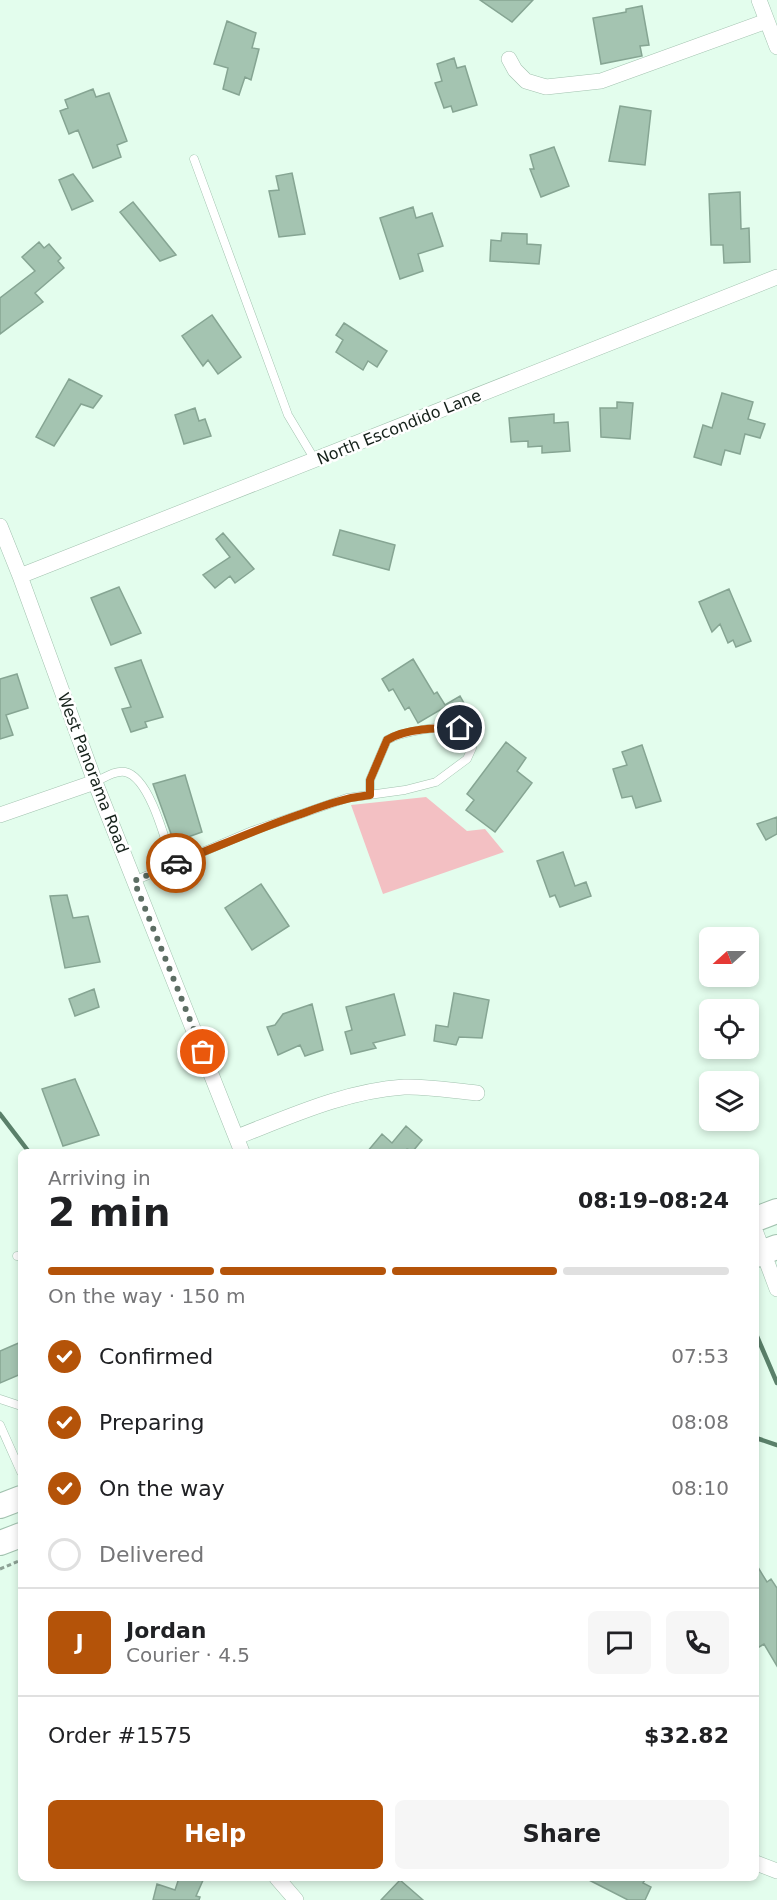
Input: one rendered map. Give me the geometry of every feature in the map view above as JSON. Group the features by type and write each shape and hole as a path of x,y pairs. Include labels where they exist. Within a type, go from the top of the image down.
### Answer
{"main road":[{"path":"759,1218 777,1211"},
{"path":"0,1506 18,1499"},
{"path":"0,1543 18,1536"}],"street":[{"path":"759,0 777,47"},
{"path":"509,59 515,70 526,81 546,87 601,81 767,21"},
{"name":"North Escondido Lane","path":"20,576 777,277"},
{"name":"West Panorama Road","path":"0,526 95,782 239,1145"},
{"path":"0,815 95,782"},
{"path":"239,1145 327,1103 369,1091 406,1087 477,1093"},
{"path":"763,1247 777,1289"},
{"path":"759,1864 777,1871"},
{"path":"280,1881 296,1900"}],"lane":[{"path":"194,159 288,415 315,460"},
{"path":"134,881 252,831 346,798 370,795 422,786 448,775 466,759 472,748 470,735 460,728 443,728 391,738 384,746 370,780 370,795"},
{"path":"95,782 118,772 125,772 134,776 142,784 149,796 173,865"},
{"path":"0,1399 18,1405"},
{"path":"0,1425 18,1465"}],"path":[{"path":"0,1569 18,1561"}],"shaded area":[{"path":"426,797 467,831 485,829 504,852 383,894 351,805"}],"building":[{"path":"480,0 533,0 512,22"},
{"path":"642,6 649,45 640,46 642,56 601,64 593,18 626,12 626,9"},
{"path":"227,21 256,33 252,48 259,49 251,80 245,77 239,95 223,89 228,68 214,64"},
{"path":"454,58 457,68 465,66 477,105 453,112 451,106 444,108 435,83 442,81 437,64"},
{"path":"93,89 96,97 109,93 127,141 117,145 121,157 93,168 78,130 69,134 60,111 68,108 65,100"},
{"path":"620,106 651,111 645,165 609,161"},
{"path":"554,147 569,186 541,197 530,169 534,169 530,155"},
{"path":"292,173 305,234 279,237 269,191 279,190 276,176"},
{"path":"73,174 93,201 72,210 59,180"},
{"path":"740,192 741,229 749,228 750,262 724,263 723,245 711,245 709,194"},
{"path":"133,202 176,255 160,261 120,212"},
{"path":"413,207 416,218 432,213 443,246 418,254 423,271 400,279 380,218"},
{"path":"502,233 527,234 527,244 541,245 539,264 490,261 491,240 501,241"},
{"path":"39,242 44,248 49,244 61,258 58,261 64,268 35,293 43,302 0,334 0,298 35,271 22,257"},
{"path":"212,315 241,357 218,374 208,360 203,366 182,336"},
{"path":"344,323 387,351 377,367 368,361 363,370 336,352 343,340 336,335"},
{"path":"69,379 102,396 93,408 81,404 54,446 36,437"},
{"path":"722,393 753,402 748,419 765,424 760,438 745,434 740,454 725,450 721,465 694,457 703,425 712,428"},
{"path":"617,402 633,403 630,439 601,437 600,408 617,408"},
{"path":"195,408 199,421 205,419 211,436 184,444 175,415"},
{"path":"554,414 554,423 568,422 570,451 542,453 542,446 528,447 528,441 511,442 509,418"},
{"path":"340,530 395,545 389,570 333,555"},
{"path":"223,533 254,569 235,583 230,576 215,588 203,575 230,557 216,539"},
{"path":"119,587 141,633 111,645 91,598"},
{"path":"729,589 751,641 736,647 733,640 728,643 720,624 712,632 699,602"},
{"path":"413,659 434,694 437,692 445,705 460,696 470,714 453,722 445,707 418,723 409,707 405,710 393,689 389,691 382,679"},
{"path":"141,660 163,717 145,722 147,727 131,732 122,709 131,707 115,668"},
{"path":"17,674 28,708 6,715 13,735 0,739 0,679"},
{"path":"506,742 526,758 517,771 532,783 495,832 466,810 474,800 467,794"},
{"path":"642,745 661,801 636,808 632,796 622,798 613,769 627,765 622,752"},
{"path":"185,775 202,832 174,842 153,784"},
{"path":"777,817 777,834 766,840 757,824"},
{"path":"563,852 575,886 586,882 591,896 560,907 555,895 550,897 537,861"},
{"path":"261,884 289,926 252,950 225,908"},
{"path":"67,895 73,918 88,916 100,962 65,968 50,896"},
{"path":"94,989 99,1007 75,1016 69,999"},
{"path":"454,993 489,1000 482,1038 459,1037 456,1045 434,1041 436,1025 448,1027"},
{"path":"394,994 405,1035 373,1043 376,1048 351,1054 345,1032 352,1030 346,1007"},
{"path":"312,1004 323,1050 305,1056 300,1045 278,1055 267,1027 275,1025 283,1014"},
{"path":"75,1079 99,1135 63,1146 42,1089"},
{"path":"406,1126 422,1140 415,1149 370,1149 382,1134 392,1143"},
{"path":"18,1343 18,1375 0,1383 0,1351"},
{"path":"759,1569 767,1582 771,1579 777,1588 777,1666 764,1644 759,1647"},
{"path":"178,1881 203,1881 196,1896 200,1897 199,1900 153,1900 157,1884 175,1890"},
{"path":"401,1881 423,1900 381,1900"},
{"path":"591,1881 644,1881 643,1883 651,1887 645,1900 628,1900"}],"waterway":[{"path":"0,1114 27,1149"},
{"path":"759,1341 777,1383"},
{"path":"759,1439 777,1445"}],"way so far":[{"path":"176,863 134,881 203,1052"}],"route":[{"path":"176,863 252,831 346,798 370,795 370,780 387,740 414,732 460,728"}]}
